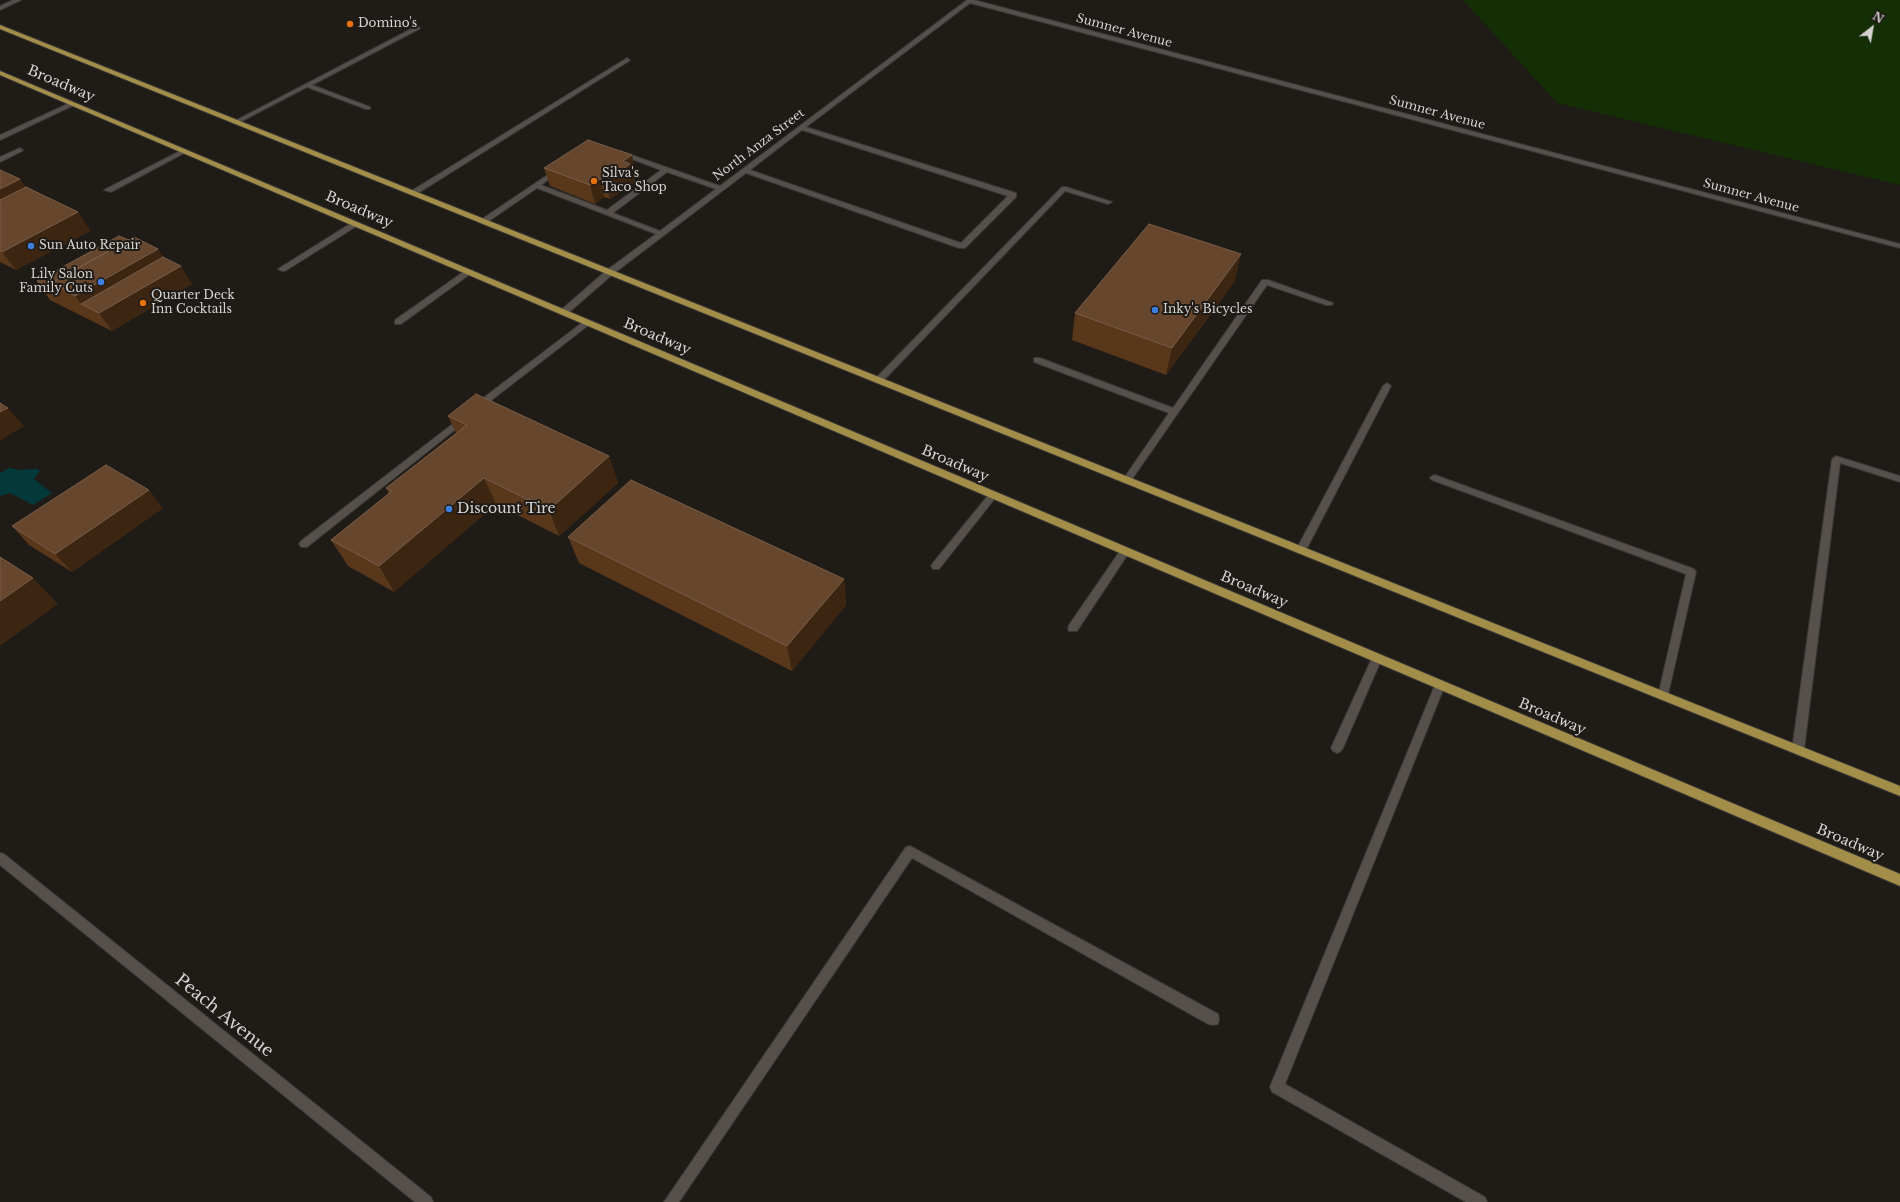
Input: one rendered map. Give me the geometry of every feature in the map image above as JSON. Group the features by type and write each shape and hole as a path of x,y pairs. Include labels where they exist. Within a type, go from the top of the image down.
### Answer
{"main road":[{"path":"0,27 1900,791"},
{"name":"Broadway","path":"0,73 1900,880"}],"street":[{"path":"0,8 18,0"},
{"name":"North Anza Street","path":"564,312 610,272 970,1"},
{"name":"Sumner Avenue","path":"970,1 1900,246"},
{"path":"236,122 417,28"},
{"path":"412,192 627,60"},
{"path":"307,85 368,108"},
{"path":"0,138 72,104"},
{"path":"746,171 962,246 1013,195 802,128"},
{"path":"610,149 722,189"},
{"path":"0,160 20,150"},
{"path":"108,190 184,151"},
{"path":"483,221 566,165"},
{"path":"608,213 666,169"},
{"path":"536,185 662,234"},
{"path":"879,380 1064,188 1108,202"},
{"path":"282,269 356,224"},
{"path":"398,322 469,272"},
{"path":"1127,480 1265,282 1329,303"},
{"path":"304,544 587,322"},
{"path":"1037,360 1174,412"},
{"path":"1301,550 1387,386"},
{"path":"1798,750 1836,459 1900,480"},
{"path":"1435,478 1690,572 1663,696"},
{"path":"936,566 993,495"},
{"path":"1073,628 1126,551"},
{"path":"1337,748 1376,658"},
{"path":"1440,685 1277,1086 1480,1202"},
{"path":"671,1202 910,851 1213,1019"},
{"name":"Peach Avenue","path":"0,858 426,1202"}],"green space":[{"path":"1463,0 1900,0 1900,185 1557,103"}],"water":[{"path":"9,468 20,470 37,469 40,471 34,479 52,493 33,505 10,493 0,496 0,473"}],"building":[{"path":"588,140 632,155 623,161 630,164 606,181 600,179 590,185 544,168"},
{"path":"0,170 20,179 0,189"},
{"path":"26,187 78,212 2,252 0,250 0,200"},
{"name":"Inky's Bicycles","path":"1149,224 1241,254 1172,348 1075,313"},
{"path":"119,236 129,240 51,283 57,291 37,281"},
{"path":"134,237 158,249 75,296 51,283"},
{"path":"163,257 181,266 99,313 81,304"},
{"path":"476,394 609,456 549,510 484,478 379,566 331,540 392,491 386,488 467,425 448,416"},
{"path":"0,403 8,408 0,412"},
{"path":"106,465 149,490 55,554 12,526"},
{"path":"631,480 844,579 787,646 568,537"},
{"path":"0,557 33,578 0,601"}],"place":[{"name":"Domino's","path":"350,24"},
{"name":"Silva's Taco Shop","path":"594,181"},
{"name":"Sun Auto Repair","path":"31,246"},
{"name":"Lily Salon Family Cuts","path":"101,282"},
{"name":"Quarter Deck Inn Cocktails","path":"143,303"},
{"name":"Inky's Bicycles","path":"1155,310"},
{"name":"Discount Tire","path":"449,509"}]}
